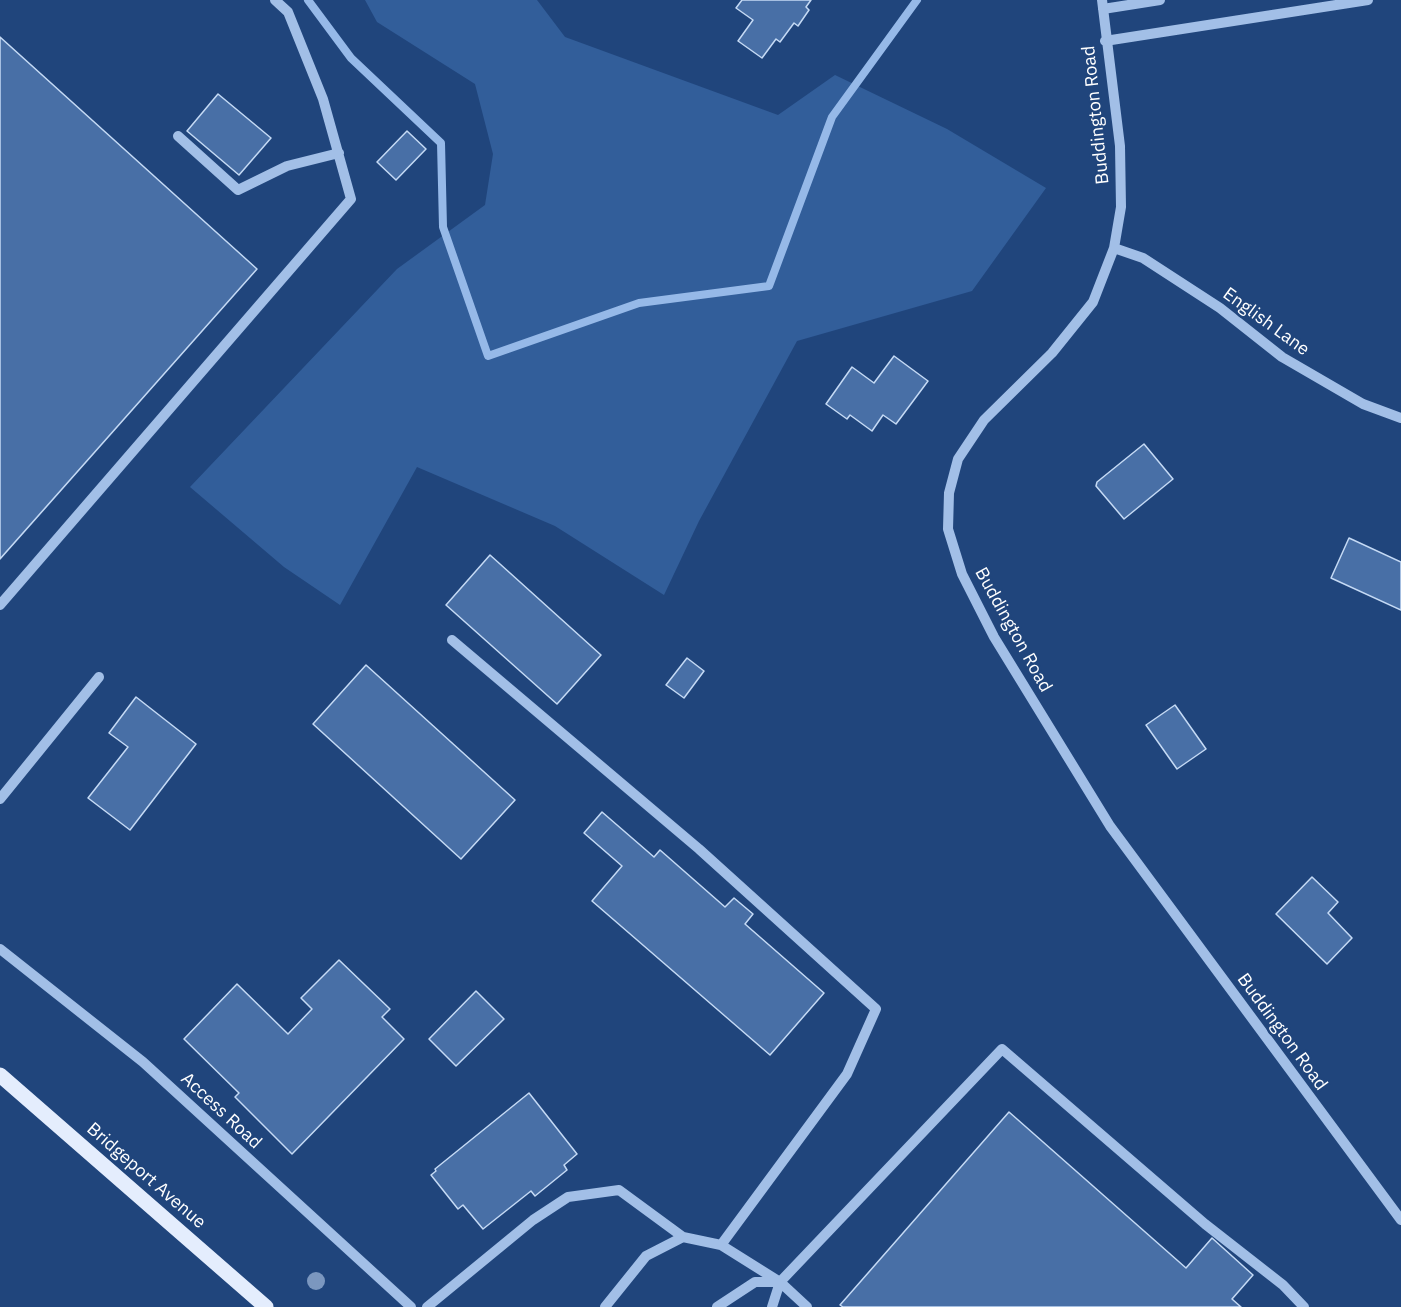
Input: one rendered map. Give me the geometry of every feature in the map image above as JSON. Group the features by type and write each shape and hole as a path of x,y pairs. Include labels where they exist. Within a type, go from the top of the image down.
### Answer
{"main road":[{"name":"Bridgeport Avenue","path":"0,1075 266,1307"}],"street":[{"path":"0,605 351,199 323,99 288,12 275,0"},
{"path":"1102,5 1160,0"},
{"path":"1105,41 1368,0"},
{"name":"Buddington Road","path":"1102,5 1120,146 1121,207 1114,248 1092,302 1052,353 984,420 958,459 949,494 948,529 962,573 994,637 1110,826 1401,1220"},
{"path":"178,136 238,190 287,166 339,153"},
{"name":"English Lane","path":"1114,248 1143,258 1193,290 1220,308 1282,357 1363,404 1401,418"},
{"path":"452,640 699,849 876,1009 847,1074 721,1245"},
{"path":"0,799 99,677"},
{"name":"Access Road","path":"0,949 143,1062 411,1307"},
{"path":"772,1307 780,1282 1002,1049 1204,1224 1283,1285 1304,1307"},
{"path":"427,1307 533,1220 568,1197 619,1190 683,1237 721,1245 780,1282 807,1307"},
{"path":"605,1307 646,1256 683,1237"},
{"path":"717,1307 755,1282 780,1282"}],"shaded area":[{"path":"365,0 537,0 565,37 778,115 835,75 947,129 1046,188 972,291 797,341 699,521 664,595 555,526 417,467 340,605 284,567 190,487 397,269 485,205 493,154 475,84 377,22"}],"building":[{"path":"742,0 811,0 806,7 809,10 798,26 794,23 780,42 776,39 762,58 738,41 753,20 736,8"},
{"path":"0,37 257,269 0,559"},
{"path":"218,94 271,138 239,175 187,131"},
{"path":"407,131 426,149 396,180 377,162"},
{"path":"894,356 928,381 896,424 883,415 872,431 850,415 847,419 826,404 852,367 874,383"},
{"path":"1144,444 1173,479 1124,519 1096,486 1097,482"},
{"path":"1349,538 1401,562 1401,610 1331,578"},
{"path":"490,555 601,655 557,704 446,605"},
{"path":"687,658 704,671 684,698 666,685"},
{"path":"366,665 515,800 461,859 313,724"},
{"path":"136,697 196,744 130,830 88,798 128,747 109,733"},
{"path":"1175,705 1206,749 1177,769 1146,725"},
{"path":"602,812 654,857 660,850 725,907 734,898 753,914 745,924 824,993 770,1055 592,901 622,866 584,833"},
{"path":"1312,877 1338,902 1328,913 1352,938 1327,964 1276,914"},
{"path":"339,960 390,1009 382,1017 404,1039 292,1154 235,1097 239,1093 184,1039 237,984 288,1034 312,1009 301,998"},
{"path":"476,991 504,1019 456,1066 429,1039"},
{"path":"529,1093 577,1154 564,1165 567,1170 535,1196 531,1191 483,1229 463,1205 458,1209 431,1175 436,1171 435,1169"},
{"path":"1009,1112 1186,1268 1212,1238 1253,1275 1232,1299 1241,1307 843,1307 840,1305"}],"waterway":[{"path":"308,0 351,58 441,143 443,227 488,356 639,303 769,286 832,117 917,0"}]}
